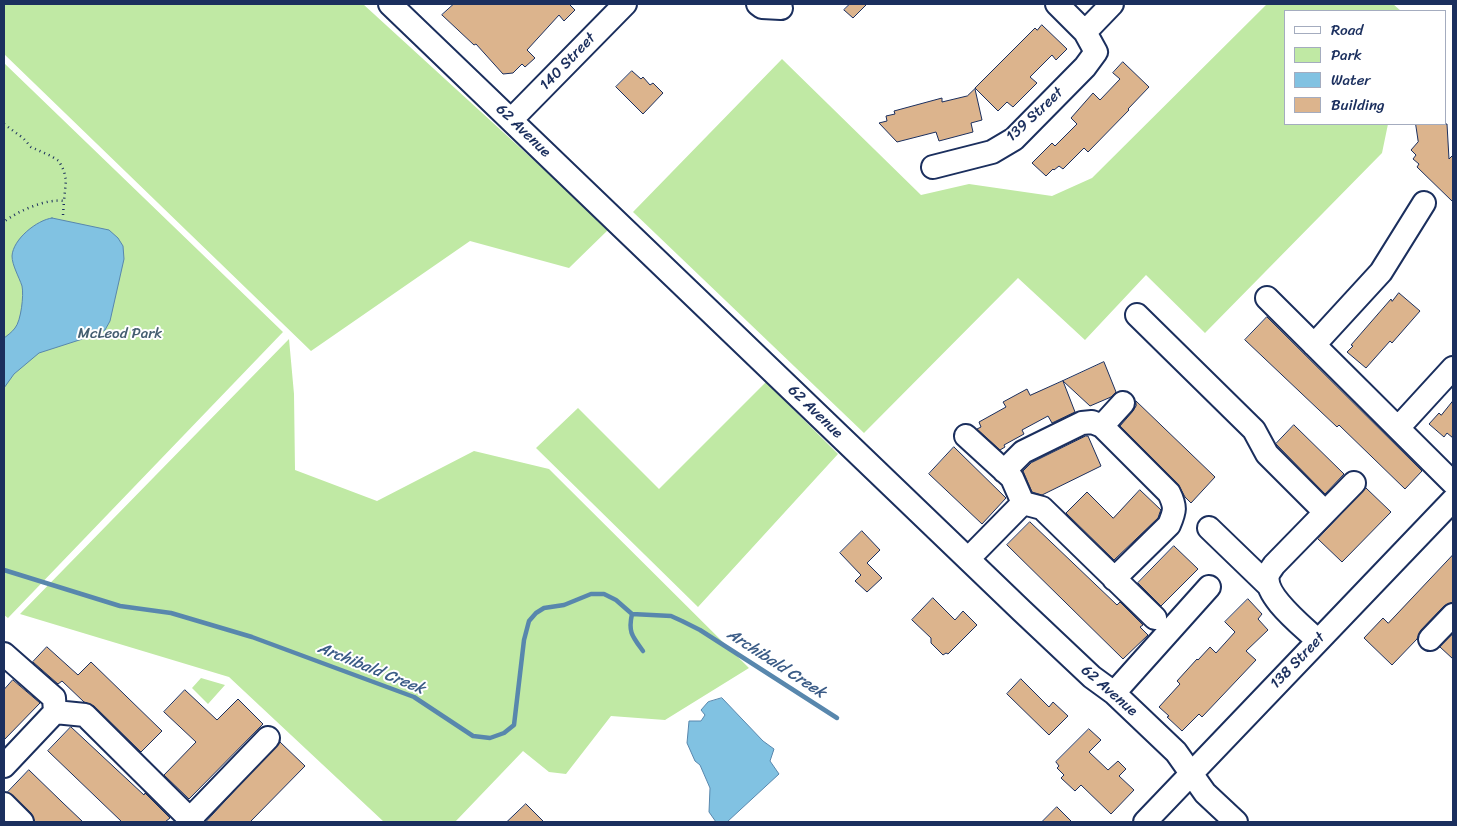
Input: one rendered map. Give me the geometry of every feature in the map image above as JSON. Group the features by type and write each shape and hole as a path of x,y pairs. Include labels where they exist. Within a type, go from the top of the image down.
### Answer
{"street":[{"name":"62 Avenue","path":"390,4 968,559 1092,677 1114,693 1176,752 1205,793 1236,822"},
{"name":"140 Street","path":"511,120 625,4"},
{"path":"758,4 762,7 781,8"},
{"path":"1057,4 1085,32 1112,4"},
{"name":"139 Street","path":"933,167 992,152 1014,139 1085,67 1096,52 1085,32"},
{"path":"1314,345 1381,272 1424,204"},
{"path":"1267,298 1453,483"},
{"path":"1137,315 1254,430 1267,454 1325,512"},
{"path":"1398,428 1453,368"},
{"path":"1102,426 1123,403"},
{"path":"1004,471 1023,452 1082,423 1092,422 1102,426 1169,493 1175,505 1174,514 1169,525 1114,579"},
{"path":"966,436 1012,478 1023,503"},
{"path":"1268,585 1268,575 1274,565 1354,483"},
{"name":"138 Street","path":"1145,822 1453,500"},
{"path":"968,559 1023,503"},
{"path":"1023,503 1042,508 1155,618"},
{"path":"1209,528 1268,585 1273,595 1318,641"},
{"path":"1114,693 1209,586"},
{"path":"1430,639 1453,616"},
{"path":"4,654 54,698 55,712 4,766"},
{"path":"55,712 85,715 192,821 268,738"},
{"path":"4,804 22,822"}],"path":[{"path":"4,124 23,138 31,147 59,161 66,180 63,215"},
{"path":"4,222 22,211 42,204 57,200 64,201"}],"green space":[{"path":"4,4 363,4 609,229 569,268 470,241 311,351 4,54"},
{"path":"1267,4 1393,4 1400,10 1284,10 1284,125 1388,125 1382,153 1205,333 1146,275 1085,340 1018,278 864,433 633,212 782,59 921,195 969,184 1052,196 1092,178"},
{"name":"McLeod Park","path":"4,63 283,332 8,618 4,615"},
{"path":"289,339 294,394 295,470 377,501 474,451 549,469 749,668 665,720 611,716 566,774 549,772 523,751 455,822 384,822 229,677 20,614"},
{"path":"766,382 838,454 698,607 536,448 578,408 659,489"},
{"path":"201,678 225,685 208,704 192,688"}],"water":[{"path":"52,218 109,230 118,238 123,246 124,259 110,321 105,330 98,334 39,353 14,374 4,388 4,338 17,325 23,290 12,260 13,250 21,237 33,226"},
{"path":"722,698 763,741 774,749 770,761 779,774 727,822 716,822 709,812 710,788 700,765 695,761 687,743 689,721 701,721 705,715 701,710 708,702"}],"building":[{"path":"454,4 569,4 575,10 564,21 559,15 527,50 535,58 525,67 522,64 513,73 503,74 476,44 474,45 442,15"},
{"path":"850,4 867,4 853,18 844,10"},
{"path":"1042,25 1067,49 1056,60 1052,55 1030,77 1037,83 1013,107 1007,102 998,111 975,88 1035,28 1037,30"},
{"path":"1123,62 1149,87 1088,152 1084,148 1063,169 1059,166 1046,176 1032,163 1052,143 1055,146 1077,124 1071,118 1093,93 1100,100 1120,79 1113,73"},
{"path":"632,71 641,79 643,77 650,85 653,83 663,93 643,114 616,87"},
{"path":"975,89 982,120 971,123 973,132 939,141 936,132 897,142 879,123 887,121 886,116 895,114 894,111 942,98 942,102 967,96"},
{"path":"1447,124 1449,159 1453,155 1453,202 1417,167 1419,164 1413,159 1416,155 1411,150 1418,142 1416,125"},
{"path":"1399,293 1420,311 1392,343 1390,341 1366,368 1347,352 1391,299 1392,301"},
{"path":"1267,317 1422,471 1405,489 1339,425 1337,427 1245,340"},
{"path":"1104,362 1116,392 1111,397 1090,406 1063,381"},
{"path":"1063,381 1075,412 1052,423 1048,416 1022,430 1024,434 1004,445 1005,447 1000,450 977,429 981,427 979,422 1006,407 1003,402 1027,389 1030,395"},
{"path":"1136,401 1215,477 1191,503 1185,497 1178,484 1120,426 1133,411"},
{"path":"1453,401 1453,438 1447,433 1444,437 1429,424 1439,413 1441,415"},
{"path":"1294,425 1344,474 1325,494 1276,444"},
{"path":"1088,436 1101,466 1042,495 1032,492 1023,471 1031,463"},
{"path":"954,447 1006,498 982,524 929,474"},
{"path":"1366,488 1391,512 1342,562 1318,539"},
{"path":"1140,490 1161,510 1158,518 1114,560 1066,513 1087,492 1113,518"},
{"path":"1030,522 1117,605 1120,602 1143,625 1140,627 1148,635 1123,659 1007,545"},
{"path":"862,531 880,550 867,563 882,578 867,592 855,581 861,575 840,553"},
{"path":"1174,546 1198,569 1161,606 1138,583"},
{"path":"1453,555 1453,602 1444,606 1421,630 1417,639 1392,665 1364,638 1383,618 1388,623"},
{"path":"933,598 955,620 963,611 977,625 948,654 943,655 931,643 931,638 912,620"},
{"path":"1248,599 1262,614 1258,619 1268,630 1246,651 1256,660 1202,717 1199,714 1182,731 1159,707 1180,684 1177,681 1197,659 1210,647 1216,653 1235,632 1225,622"},
{"path":"1453,634 1453,659 1440,647"},
{"path":"47,647 78,675 91,662 162,731 141,752 94,706 84,702 62,681 58,684 33,662"},
{"path":"1021,679 1049,707 1053,702 1068,716 1049,735 1007,694"},
{"path":"13,680 40,703 4,740 4,690"},
{"path":"185,690 217,720 238,699 263,724 189,799 164,775 196,742 164,712"},
{"path":"71,727 170,818 165,822 122,822 48,751"},
{"path":"1089,729 1101,740 1089,752 1108,770 1118,761 1126,769 1119,776 1134,790 1111,814 1081,785 1075,791 1061,778 1064,775 1057,768 1059,766 1056,762"},
{"path":"280,742 305,766 250,822 206,822"},
{"path":"29,770 83,822 35,822 31,813 8,792"},
{"path":"526,804 544,822 507,822"},
{"path":"1057,807 1072,822 1042,822"}],"waterway":[{"name":"Archibald Creek","path":"4,570 120,606 171,613 252,637 414,697 473,736 490,738 504,733 514,725 524,640 529,621 544,608 564,605 591,594 604,594 616,600 632,614 671,616 700,630 837,718"},
{"path":"632,614 630,625 632,634 643,651"}]}
